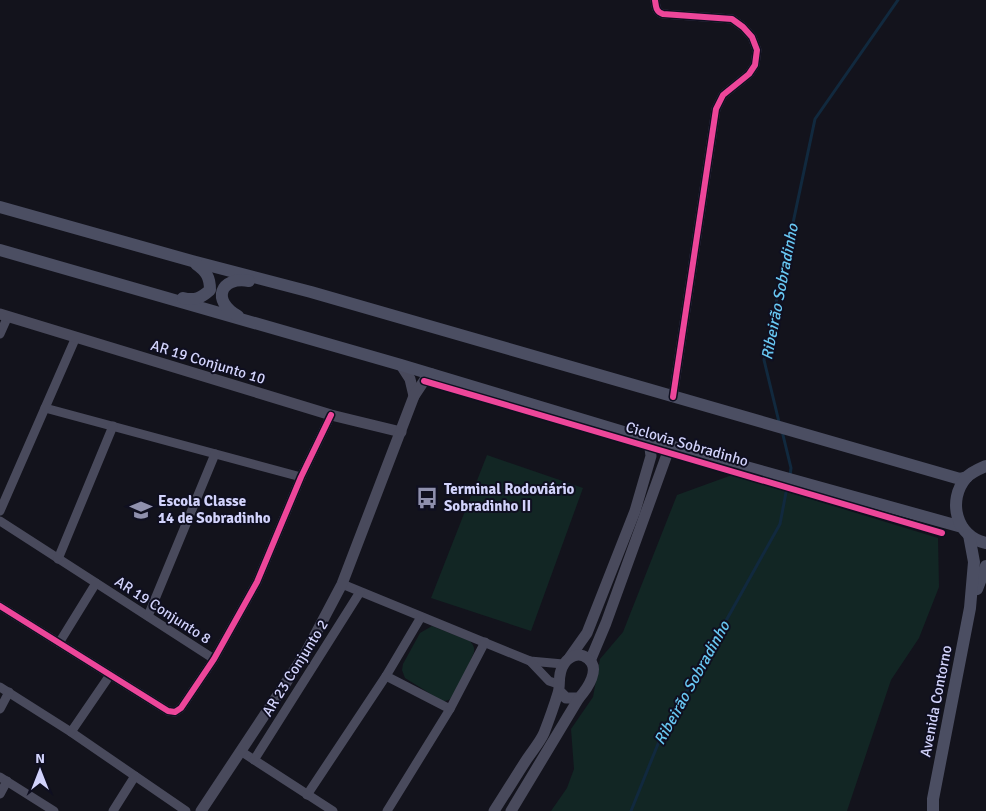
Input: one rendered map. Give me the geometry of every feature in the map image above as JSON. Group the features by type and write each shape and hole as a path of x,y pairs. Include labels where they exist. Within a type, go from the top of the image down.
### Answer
{"main road":[{"path":"0,207 311,292 960,479 986,466"},
{"path":"0,250 432,374 649,440 966,531 986,543"},
{"path":"120,285 190,300 201,298 210,290 210,280 205,270 192,261"},
{"path":"250,323 228,311 222,301 222,293 226,286 238,279 311,292"},
{"path":"970,474 986,459"},
{"name":"Avenida Contorno","path":"931,807 970,608 974,577 974,562 966,531 957,517 956,501 960,486 970,474"},
{"name":"Avenida Contorno","path":"970,608 986,566"}],"street":[{"path":"655,0 656,9 663,14 732,19 752,37 757,50 755,65 749,74 723,95 716,109 673,396"},
{"path":"0,334 4,315"},
{"name":"AR 19 Conjunto 10","path":"4,315 331,415 401,432"},
{"path":"0,511 76,337"},
{"path":"401,365 410,379 414,396"},
{"path":"201,811 242,752 305,654 342,584 414,396 424,381 432,374"},
{"path":"45,408 301,477"},
{"path":"0,606 168,712 175,712 181,708 214,659 257,582 301,477 331,415"},
{"path":"58,559 113,426"},
{"path":"494,811 543,733 558,688 560,673 587,633 635,511 651,456 649,440"},
{"path":"590,661 606,623 670,446"},
{"path":"148,616 215,454"},
{"name":"AR 19 Conjunto 8","path":"0,521 214,659"},
{"path":"59,643 96,583"},
{"path":"342,584 530,661 566,698 579,698"},
{"name":"AR 23 Conjunto 2","path":"254,760 360,592"},
{"path":"307,795 422,618"},
{"path":"387,811 450,709 485,642"},
{"path":"511,811 579,698 588,689 592,679 593,667 590,661 579,655 567,660 530,661"},
{"path":"71,732 110,675"},
{"path":"386,676 450,709"},
{"path":"0,687 71,732 186,811"},
{"path":"0,709 9,692"},
{"path":"242,752 333,811"},
{"path":"113,811 134,776"},
{"path":"0,794 4,779 54,811"}],"green space":[{"path":"487,455 583,488 531,631 431,598"},
{"path":"732,475 938,538 939,587 919,638 891,680 847,811 551,811 567,788 574,769 571,729 593,697 600,659 623,632 677,495"},
{"path":"432,626 470,641 474,647 473,656 459,684 450,699 446,701 442,701 405,678 402,670 403,664 420,633"}],"waterway":[{"name":"Ribeirão Sobradinho","path":"779,422 764,360 815,119 898,0"},
{"name":"Ribeirão Sobradinho","path":"782,431 791,468 790,476"},
{"name":"Ribeirão Sobradinho","path":"631,811 660,739 780,524 788,482"}],"cycle path":[{"path":"655,0 658,11 663,14 732,19 752,37 757,50 755,65 749,74 723,95 716,109 673,397"},
{"name":"Ciclovia Sobradinho","path":"424,381 942,533"},
{"path":"0,606 168,711 175,712 181,708 214,659 257,582 301,477 331,415"}],"place":[{"name":"Terminal Rodoviário Sobradinho II","path":"427,498"},
{"name":"Escola Classe 14 de Sobradinho","path":"141,510"}]}
